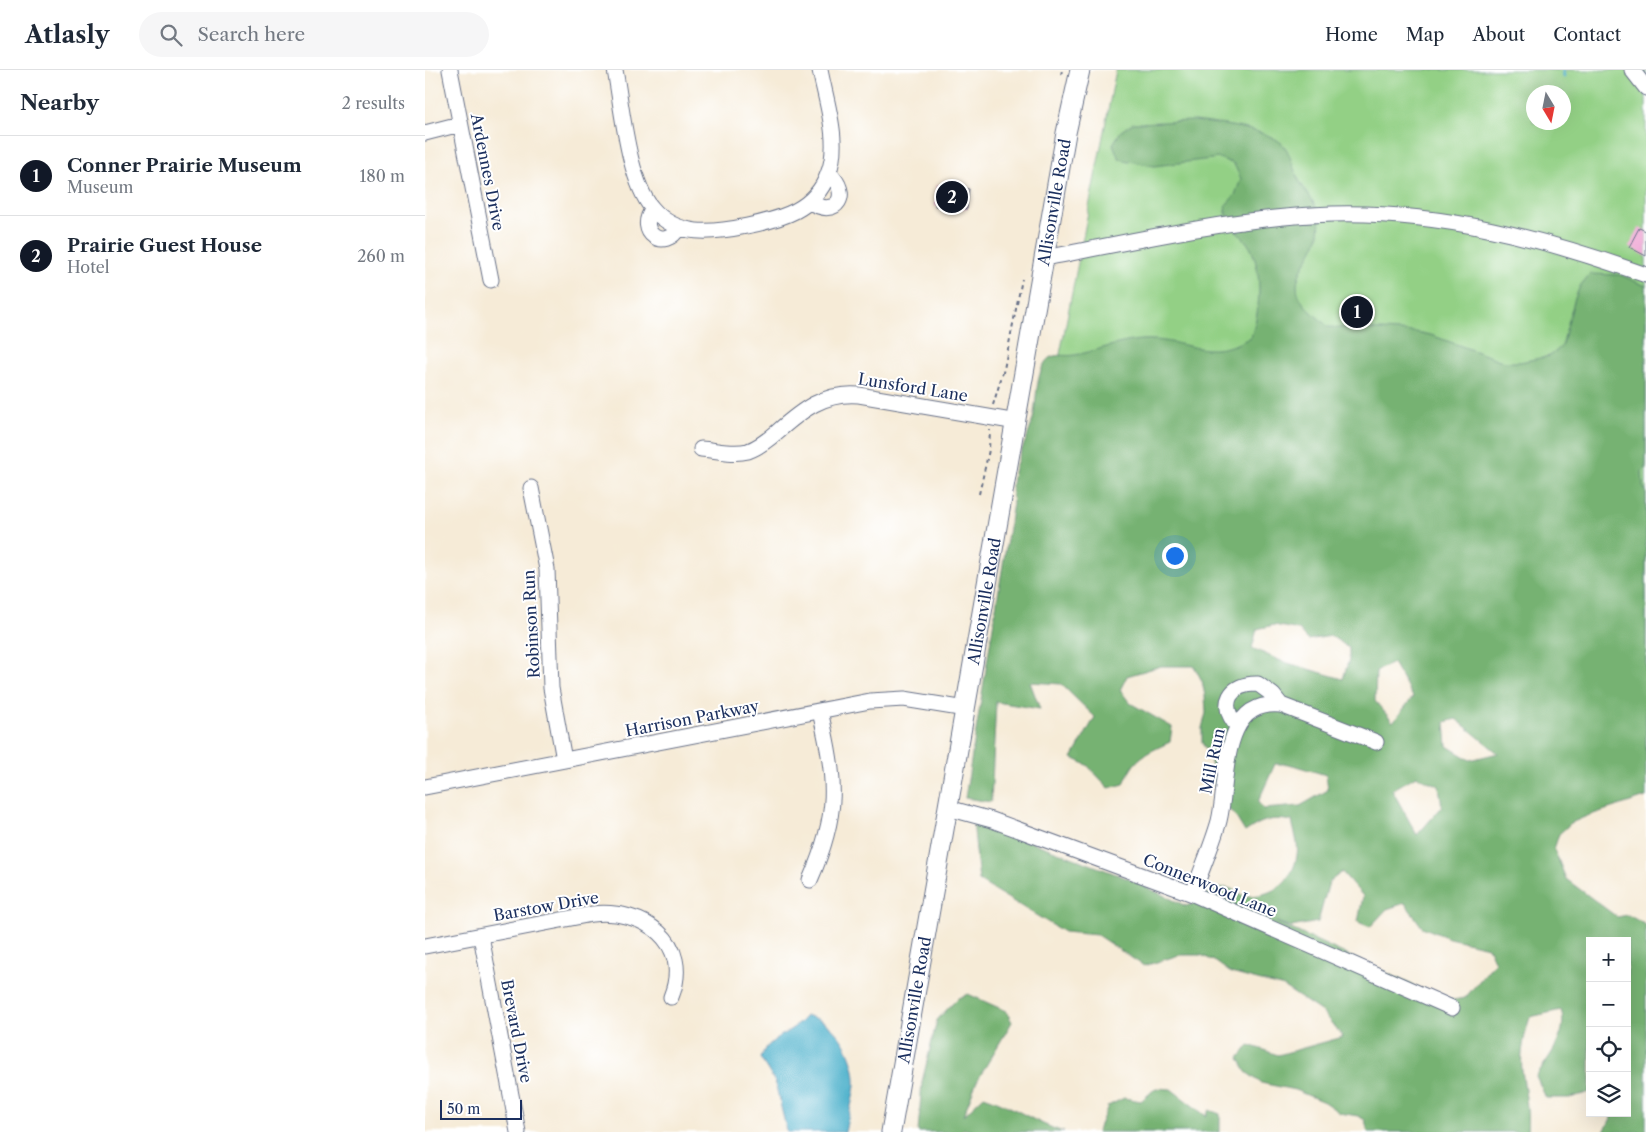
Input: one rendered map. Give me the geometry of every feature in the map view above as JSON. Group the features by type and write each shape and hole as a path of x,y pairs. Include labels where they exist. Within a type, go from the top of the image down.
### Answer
{"main road":[{"name":"Allisonville Road","path":"891,1132 1017,422 1066,133 1080,70"}],"street":[{"name":"Ardennes Drive","path":"450,70 491,280"},
{"path":"615,70 635,176 644,196 653,209 679,226 706,232 732,229 785,217 810,202 829,173 833,151 832,135 820,70"},
{"path":"1632,70 1646,88"},
{"path":"425,133 460,124"},
{"path":"810,202 825,208 833,206 839,201 840,185 829,173"},
{"path":"653,209 647,221 648,230 654,237 662,240 670,238 679,226"},
{"path":"1045,258 1184,232 1269,219 1370,214 1433,220 1513,234 1560,246 1646,275"},
{"name":"Lunsford Lane","path":"701,449 733,452 750,450 761,445 810,406 833,395 859,395 1017,422"},
{"name":"Robinson Run","path":"531,488 547,569 551,688 564,760"},
{"path":"1237,726 1231,718 1227,706 1231,694 1238,686 1258,684 1273,695 1281,705"},
{"name":"Harrison Parkway","path":"425,786 820,711 893,699 924,701 966,709"},
{"name":"Mill Run","path":"1193,894 1219,822 1230,748 1237,726 1247,712 1255,707 1270,704 1281,705 1376,742"},
{"path":"810,880 830,829 833,802 832,770 820,711"},
{"name":"Connerwood Lane","path":"948,808 992,820 1193,894 1452,1008"},
{"name":"Barstow Drive","path":"425,946 592,914 628,915 639,919 659,933 673,953 677,974 671,998"},
{"name":"Brevard Drive","path":"481,936 519,1132"}],"path":[{"path":"1061,75 1062,70"},
{"path":"994,408 993,403 1004,369 1022,279"},
{"path":"979,494 988,454 989,432 991,428"}],"green space":[{"path":"1116,70 1646,70 1646,755 1031,501"},
{"path":"1195,121 1243,128 1279,141 1285,147 1298,178 1315,206 1320,225 1314,248 1298,278 1298,293 1303,303 1328,327 1415,332 1431,335 1505,362 1520,362 1550,356 1562,346 1574,301 1580,286 1590,274 1620,275 1646,286 1646,466 1642,472 1643,487 1646,491 1646,797 1571,823 1559,834 1554,849 1566,879 1617,917 1628,915 1646,925 1646,1132 1604,1132 1611,1117 1631,1117 1631,937 1586,937 1586,1093 1570,1098 1546,1098 1536,1076 1552,1053 1560,1036 1563,1019 1561,1010 1530,1017 1528,1023 1522,1057 1527,1109 1527,1132 1368,1132 1365,1120 1358,1116 1340,1113 1324,1102 1295,1090 1261,1083 1246,1072 1239,1058 1249,1045 1278,1055 1343,1037 1322,1012 1284,987 1231,973 1216,962 1201,955 1179,955 1144,966 1097,935 1064,932 979,881 973,820 1129,879 1186,906 1201,901 1212,889 1228,888 1245,896 1255,896 1272,891 1280,886 1291,873 1297,855 1297,842 1292,821 1278,819 1267,821 1245,832 1234,814 1221,803 1215,788 1210,756 1202,743 1202,728 1206,713 1205,696 1202,681 1194,666 1161,666 1127,676 1120,690 1130,703 1172,727 1170,742 1141,757 1132,768 1124,784 1109,788 1087,765 1072,758 1095,717 1061,684 1030,682 1040,709 996,702 991,802 965,798 1013,503 1012,480 1033,419 1038,381 1042,367 1052,357 1075,355 1141,340 1157,340 1208,349 1221,348 1235,345 1251,337 1254,327 1259,293 1255,259 1249,245 1230,223 1225,206 1235,195 1241,179 1234,164 1219,158 1154,166 1119,159 1113,144 1121,131 1133,123","holes":["1274,625 1299,630 1308,640 1331,636 1349,648 1349,659 1343,679 1281,661 1252,648 1257,629","1393,663 1413,697 1393,722 1375,701 1376,671","1456,719 1498,753 1470,760 1447,746 1445,722","1275,764 1289,764 1326,775 1328,790 1300,806 1263,809 1258,802","1416,776 1439,786 1442,807 1417,835 1392,790","1342,872 1363,896 1358,922 1370,927 1387,909 1405,903 1422,927 1449,938 1488,947 1495,962 1465,998 1447,1001 1276,922 1291,927 1318,922 1329,882"]},
{"path":"968,994 1006,1011 1012,1022 977,1081 963,1116 984,1096 1064,1132 978,1132 963,1129 960,1132 918,1132 922,1082 937,1020 958,998"},
{"path":"1156,1088 1171,1089 1206,1116 1209,1110 1220,1114 1220,1132 1097,1132 1108,1106 1124,1098 1141,1101"}],"water":[{"path":"806,1016 827,1024 835,1032 843,1041 852,1063 855,1086 845,1132 787,1132 775,1082 760,1058 769,1045 801,1022"}],"building":[{"path":"937,185 969,189 967,209 935,206"},
{"path":"1639,228 1646,231 1646,256 1629,247"}],"waterway":[{"path":"1563,70 1564,77"}],"place":[{"name":"Prairie Guest House","path":"952,197"},
{"name":"Conner Prairie Museum","path":"1357,312"}]}
